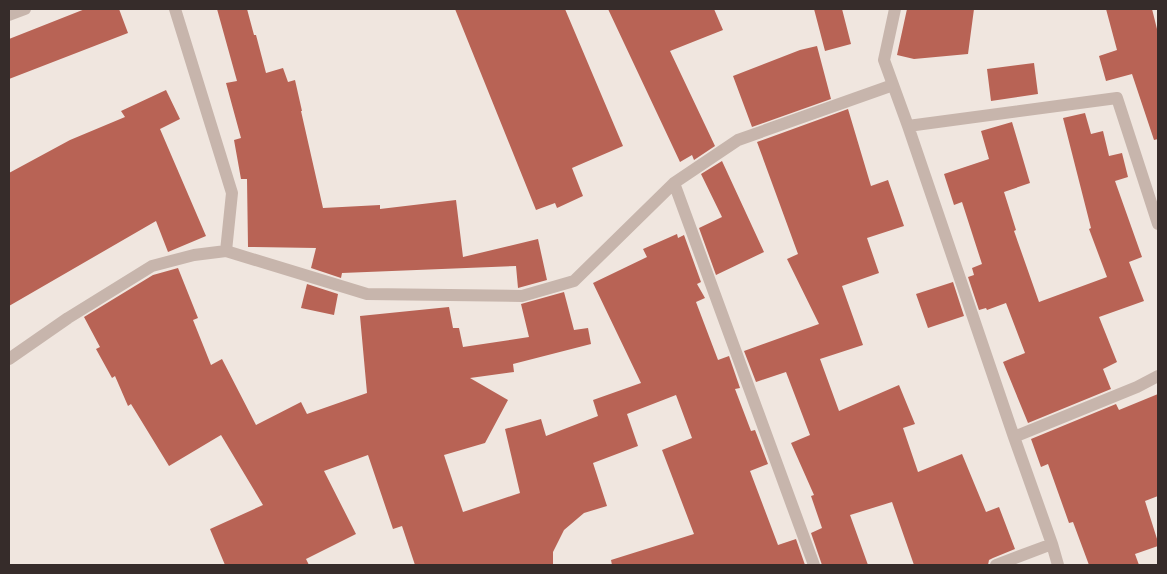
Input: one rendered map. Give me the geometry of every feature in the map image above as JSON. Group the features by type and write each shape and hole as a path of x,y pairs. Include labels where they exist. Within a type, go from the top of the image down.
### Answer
{"street":[{"path":"9,15 25,9"},
{"path":"175,9 232,193 226,252"},
{"path":"895,9 884,60 1058,565"},
{"path":"9,359 68,318 152,266 194,254 226,252 367,294 522,296 574,281 674,183 738,140 893,85"},
{"path":"908,126 1117,98 1158,224"},
{"path":"674,183 814,565"},
{"path":"1014,437 1137,387 1158,376"},
{"path":"996,565 1052,544"}],"building":[{"path":"85,9 119,9 128,33 9,79 9,39"},
{"path":"217,9 247,9 266,73 283,68 288,82 295,80 323,208 380,205 380,209 456,200 463,257 538,239 547,280 518,288 516,266 342,273 341,278 311,268 316,248 248,247 247,179 241,179 234,140 241,138 226,83 237,81"},
{"path":"455,9 565,9 623,146 572,168 583,196 557,208 555,203 536,210"},
{"path":"608,9 714,9 723,30 670,51 715,146 694,160 692,155 680,162"},
{"path":"814,9 842,9 851,44 825,51"},
{"path":"907,9 974,9 968,54 914,59 897,55"},
{"path":"1106,9 1152,9 1158,33 1158,139 1154,140 1132,74 1106,81 1099,56 1117,50"},
{"path":"817,46 831,99 752,127 733,76 800,50"},
{"path":"1034,63 1038,94 991,101 987,69"},
{"path":"166,90 180,119 160,129 206,236 168,252 156,221 9,306 9,173 70,140 125,117 121,111"},
{"path":"848,109 871,186 888,180 904,226 867,238 879,273 842,286 863,345 820,359 839,411 899,385 915,424 903,428 918,472 962,454 986,512 999,507 1015,549 989,560 988,565 914,565 892,502 850,515 868,565 822,565 811,533 822,528 811,496 814,495 791,443 810,435 786,372 756,382 744,351 819,324 787,259 798,254 757,142"},
{"path":"1085,113 1091,134 1103,131 1109,156 1122,153 1128,177 1115,181 1142,257 1129,262 1144,301 1099,317 1117,362 1103,369 1111,389 1028,423 1003,362 1025,353 1006,303 987,310 986,308 979,310 968,277 974,275 972,268 982,264 962,202 954,205 944,174 989,159 981,131 1012,122 1030,183 1004,192 1016,230 1014,231 1039,302 1107,277 1089,229 1091,228 1063,118"},
{"path":"722,161 764,252 716,275 699,228 722,217 701,174"},
{"path":"677,234 678,238 684,235 701,282 697,284 705,298 696,302 718,360 729,356 740,388 735,389 751,431 755,430 768,464 750,471 778,545 796,539 805,565 612,565 611,560 694,534 662,450 692,438 676,395 627,414 638,446 593,463 607,506 584,513 564,530 553,552 553,565 415,565 402,526 393,529 368,455 324,471 356,534 306,559 309,565 225,565 210,529 263,505 221,435 169,466 131,404 128,406 115,376 112,378 96,349 100,347 84,317 153,275 178,268 198,318 193,320 211,365 222,359 256,425 301,402 307,414 367,393 360,316 449,307 453,328 459,328 463,347 529,337 521,304 564,292 574,330 588,328 591,344 513,364 514,372 470,378 508,400 485,443 444,455 463,512 520,493 505,429 541,419 546,436 598,416 593,400 641,383 593,283 647,257 643,249"},
{"path":"953,282 964,316 928,328 916,294"},
{"path":"307,284 338,294 334,315 301,308"},
{"path":"1158,394 1158,496 1145,501 1158,546 1135,554 1139,565 1089,565 1073,522 1069,523 1048,464 1041,467 1031,439 1116,404 1119,410"}]}
